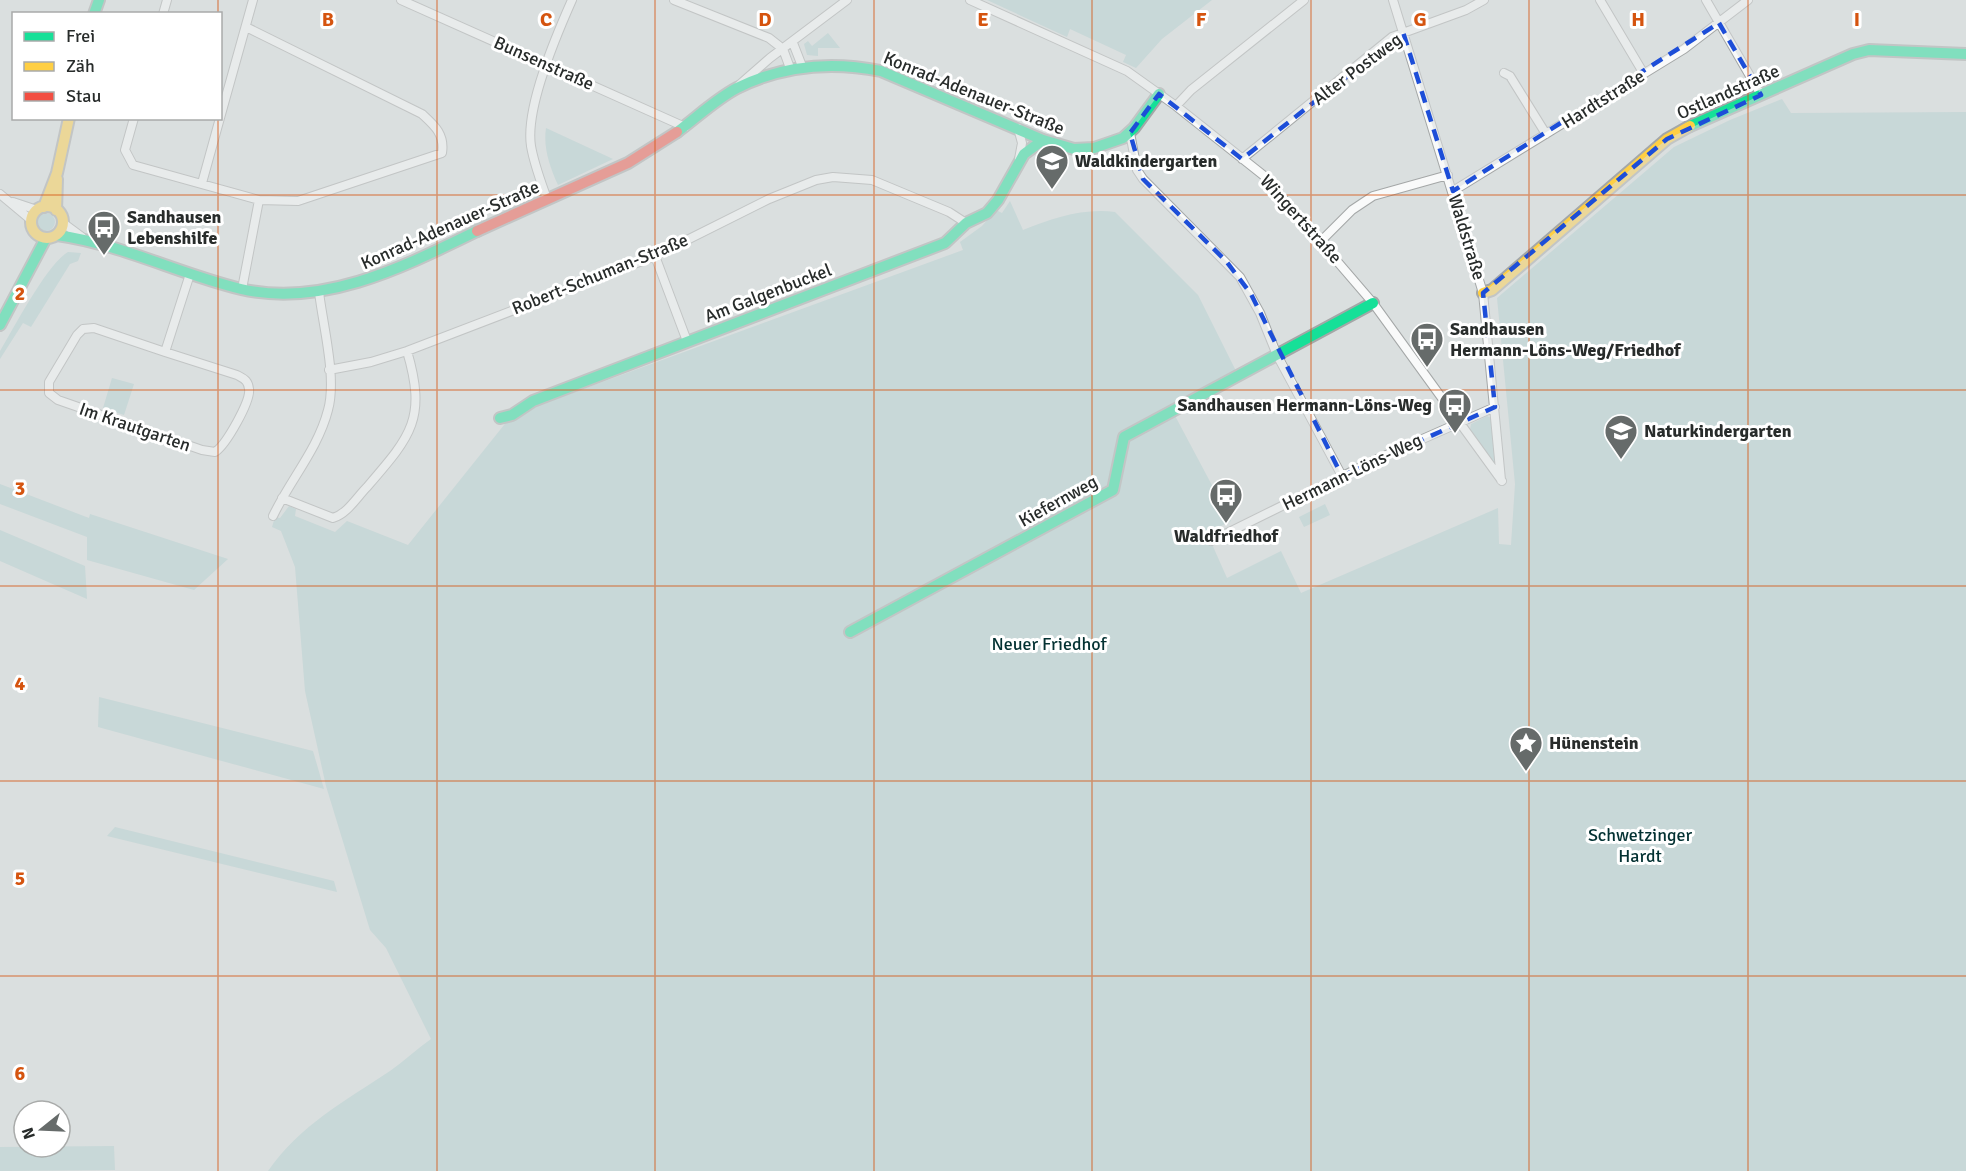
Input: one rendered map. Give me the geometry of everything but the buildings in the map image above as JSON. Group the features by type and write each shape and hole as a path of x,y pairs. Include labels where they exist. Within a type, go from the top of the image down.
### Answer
{"street":[{"path":"222,111 253,0"},
{"name":"Bunsenstraße","path":"401,0 547,63 685,127"},
{"path":"547,199 531,144 532,118 547,63 572,0"},
{"path":"674,0 769,38 783,49 790,68"},
{"path":"735,89 848,0"},
{"name":"Wingertstraße","path":"970,0 1127,71 1176,106 1263,175 1373,303 1502,481"},
{"path":"1176,106 1191,90 1304,0"},
{"name":"Waldstraße","path":"1392,0 1484,293 1502,481"},
{"name":"Alter Postweg","path":"1242,159 1392,37 1466,10 1484,0"},
{"path":"1600,0 1644,74"},
{"path":"1706,0 1761,95"},
{"name":"Hardtstraße","path":"1453,191 1644,74 1748,0"},
{"path":"133,120 125,150 133,165 202,183 216,190 259,200 298,201 442,153 439,130 422,114 246,27"},
{"path":"793,43 802,66"},
{"name":"Ostlandstraße","path":"1484,293 1492,290 1666,139 1687,127 1853,54 1869,50 1966,54"},
{"name":"Konrad-Adenauer-Straße","path":"46,236 86,239 190,274 265,293 319,292 352,285 401,269 628,163 685,127 735,89 790,68 802,66 856,66 881,71 1066,148 1083,149 1103,145 1130,133"},
{"path":"1504,73 1510,76 1546,134"},
{"path":"1159,94 1130,133 1137,170 1143,179 1240,277 1342,476"},
{"path":"0,325 46,236 63,223 56,210 57,173 69,120"},
{"path":"202,183 219,120"},
{"name":"Am Galgenbuckel","path":"1018,128 1022,143 1018,162"},
{"name":"Am Galgenbuckel","path":"500,418 512,415 532,401 945,243 966,223 987,213 998,200 1018,162 1030,147 1043,140"},
{"path":"31,220 41,208 57,173"},
{"path":"1321,241 1362,202 1448,175"},
{"name":"Robert-Schuman-Straße","path":"329,370 371,362 407,351 655,256 785,192 833,177 872,180 949,212 966,223"},
{"path":"0,194 46,236"},
{"path":"242,289 259,200"},
{"path":"11,202 56,210"},
{"name":"Konrad-Adenauer-Straße","path":"63,223 86,239"},
{"path":"655,256 687,341"},
{"path":"165,352 190,274"},
{"path":"273,516 320,434 329,409 331,389 319,292"},
{"name":"Kiefernweg","path":"850,632 1113,490 1124,437 1373,303"},
{"name":"Im Krautgarten","path":"94,328 165,352 237,375 246,380 249,386 249,397 225,442 215,452 202,450 58,400 50,393 49,382 77,335 83,330 94,328"},
{"path":"282,498 333,518 343,514 378,474 407,437 415,417 416,379 407,351"},
{"name":"Hermann-Löns-Weg","path":"1211,542 1342,476 1495,407"}],"highlighted area":[{"path":"1719,23 1761,95 1667,139 1483,293 1495,407 1342,476 1251,294 1226,261 1143,179 1130,133 1159,94 1242,159 1403,32 1453,191"}],"green space":[{"path":"987,0 1212,0 1162,39 1136,68 1123,62 1126,55 1070,29 1067,37"},
{"path":"828,33 840,48 818,48 818,56 807,55 804,44 808,41 812,46"},
{"name":"Schwetzinger Hardt","path":"1782,99 1791,113 1966,112 1966,1171 268,1171 294,1140 309,1127 390,1071 431,1039 386,948 370,930 326,786 305,691 295,567 281,531 272,527 275,517 280,518 289,506 296,509 295,516 335,532 347,521 408,545 512,415 963,250 960,242 982,226 996,210 1002,213 1010,201 1023,230 1068,215 1091,211 1115,212 1198,295 1238,375 1173,412 1231,521 1207,533 1227,578 1281,551 1301,593 1498,508 1499,544 1511,545 1515,484 1497,298 1674,147 1730,120"},
{"path":"546,128 613,159 558,185 545,143"},
{"path":"46,213 52,216 55,222 52,228 46,231 40,228 37,222 40,216"},
{"path":"68,252 81,253 78,261 70,264 31,327 23,323 0,359 0,351 31,297 50,269"},
{"path":"112,378 134,384 124,415 103,408"},
{"path":"1487,416 1493,419 1497,469 1470,430 1471,424"},
{"path":"0,484 89,518 90,514 228,559 194,590 87,560 87,537 0,504"},
{"path":"1325,504 1330,515 1304,527 1299,517"},
{"path":"0,530 85,566 87,599 0,561"},
{"path":"99,697 313,751 324,789 98,727"},
{"path":"115,827 334,881 337,892 107,836"},
{"path":"72,1146 114,1146 115,1170 0,1171 0,1147 12,1147 12,1159 72,1159"}],"traffic: fast":[{"path":"95,12 99,0"},
{"path":"1690,126 1853,54 1869,50 1966,54"},
{"path":"677,132 737,88 772,74 808,67 844,66 881,71 1043,140 1074,149 1094,148 1123,138 1134,128 1159,94"},
{"path":"500,418 512,415 533,401 945,243 966,223 987,213 998,200 1024,154 1043,140"},
{"path":"57,235 104,245 241,289 272,293 303,293 333,288 393,270 477,231"},
{"path":"0,325 46,238"},
{"path":"850,632 1113,490 1124,437 1373,303"}],"traffic: slow":[{"path":"44,207 57,173 69,120"},
{"path":"1483,293 1492,290 1667,139 1690,126"},
{"path":"56,210 57,179"},
{"path":"47,206 58,211 63,222 58,233 47,238 36,233 31,222 36,211 47,206"}],"traffic: jam":[{"path":"477,231 628,163 677,132"}],"place":[{"name":"Waldkindergarten","path":"1052,190"},
{"name":"Sandhausen Lebenshilfe","path":"104,256"},
{"name":"Sandhausen Hermann-Löns-Weg/Friedhof","path":"1427,368"},
{"name":"Sandhausen Hermann-Löns-Weg","path":"1455,434"},
{"name":"Naturkindergarten","path":"1621,460"},
{"name":"Waldfriedhof","path":"1226,524"},
{"name":"Hünenstein","path":"1526,772"}],"park label":[{"name":"Neuer Friedhof","path":"1049,644"}]}
